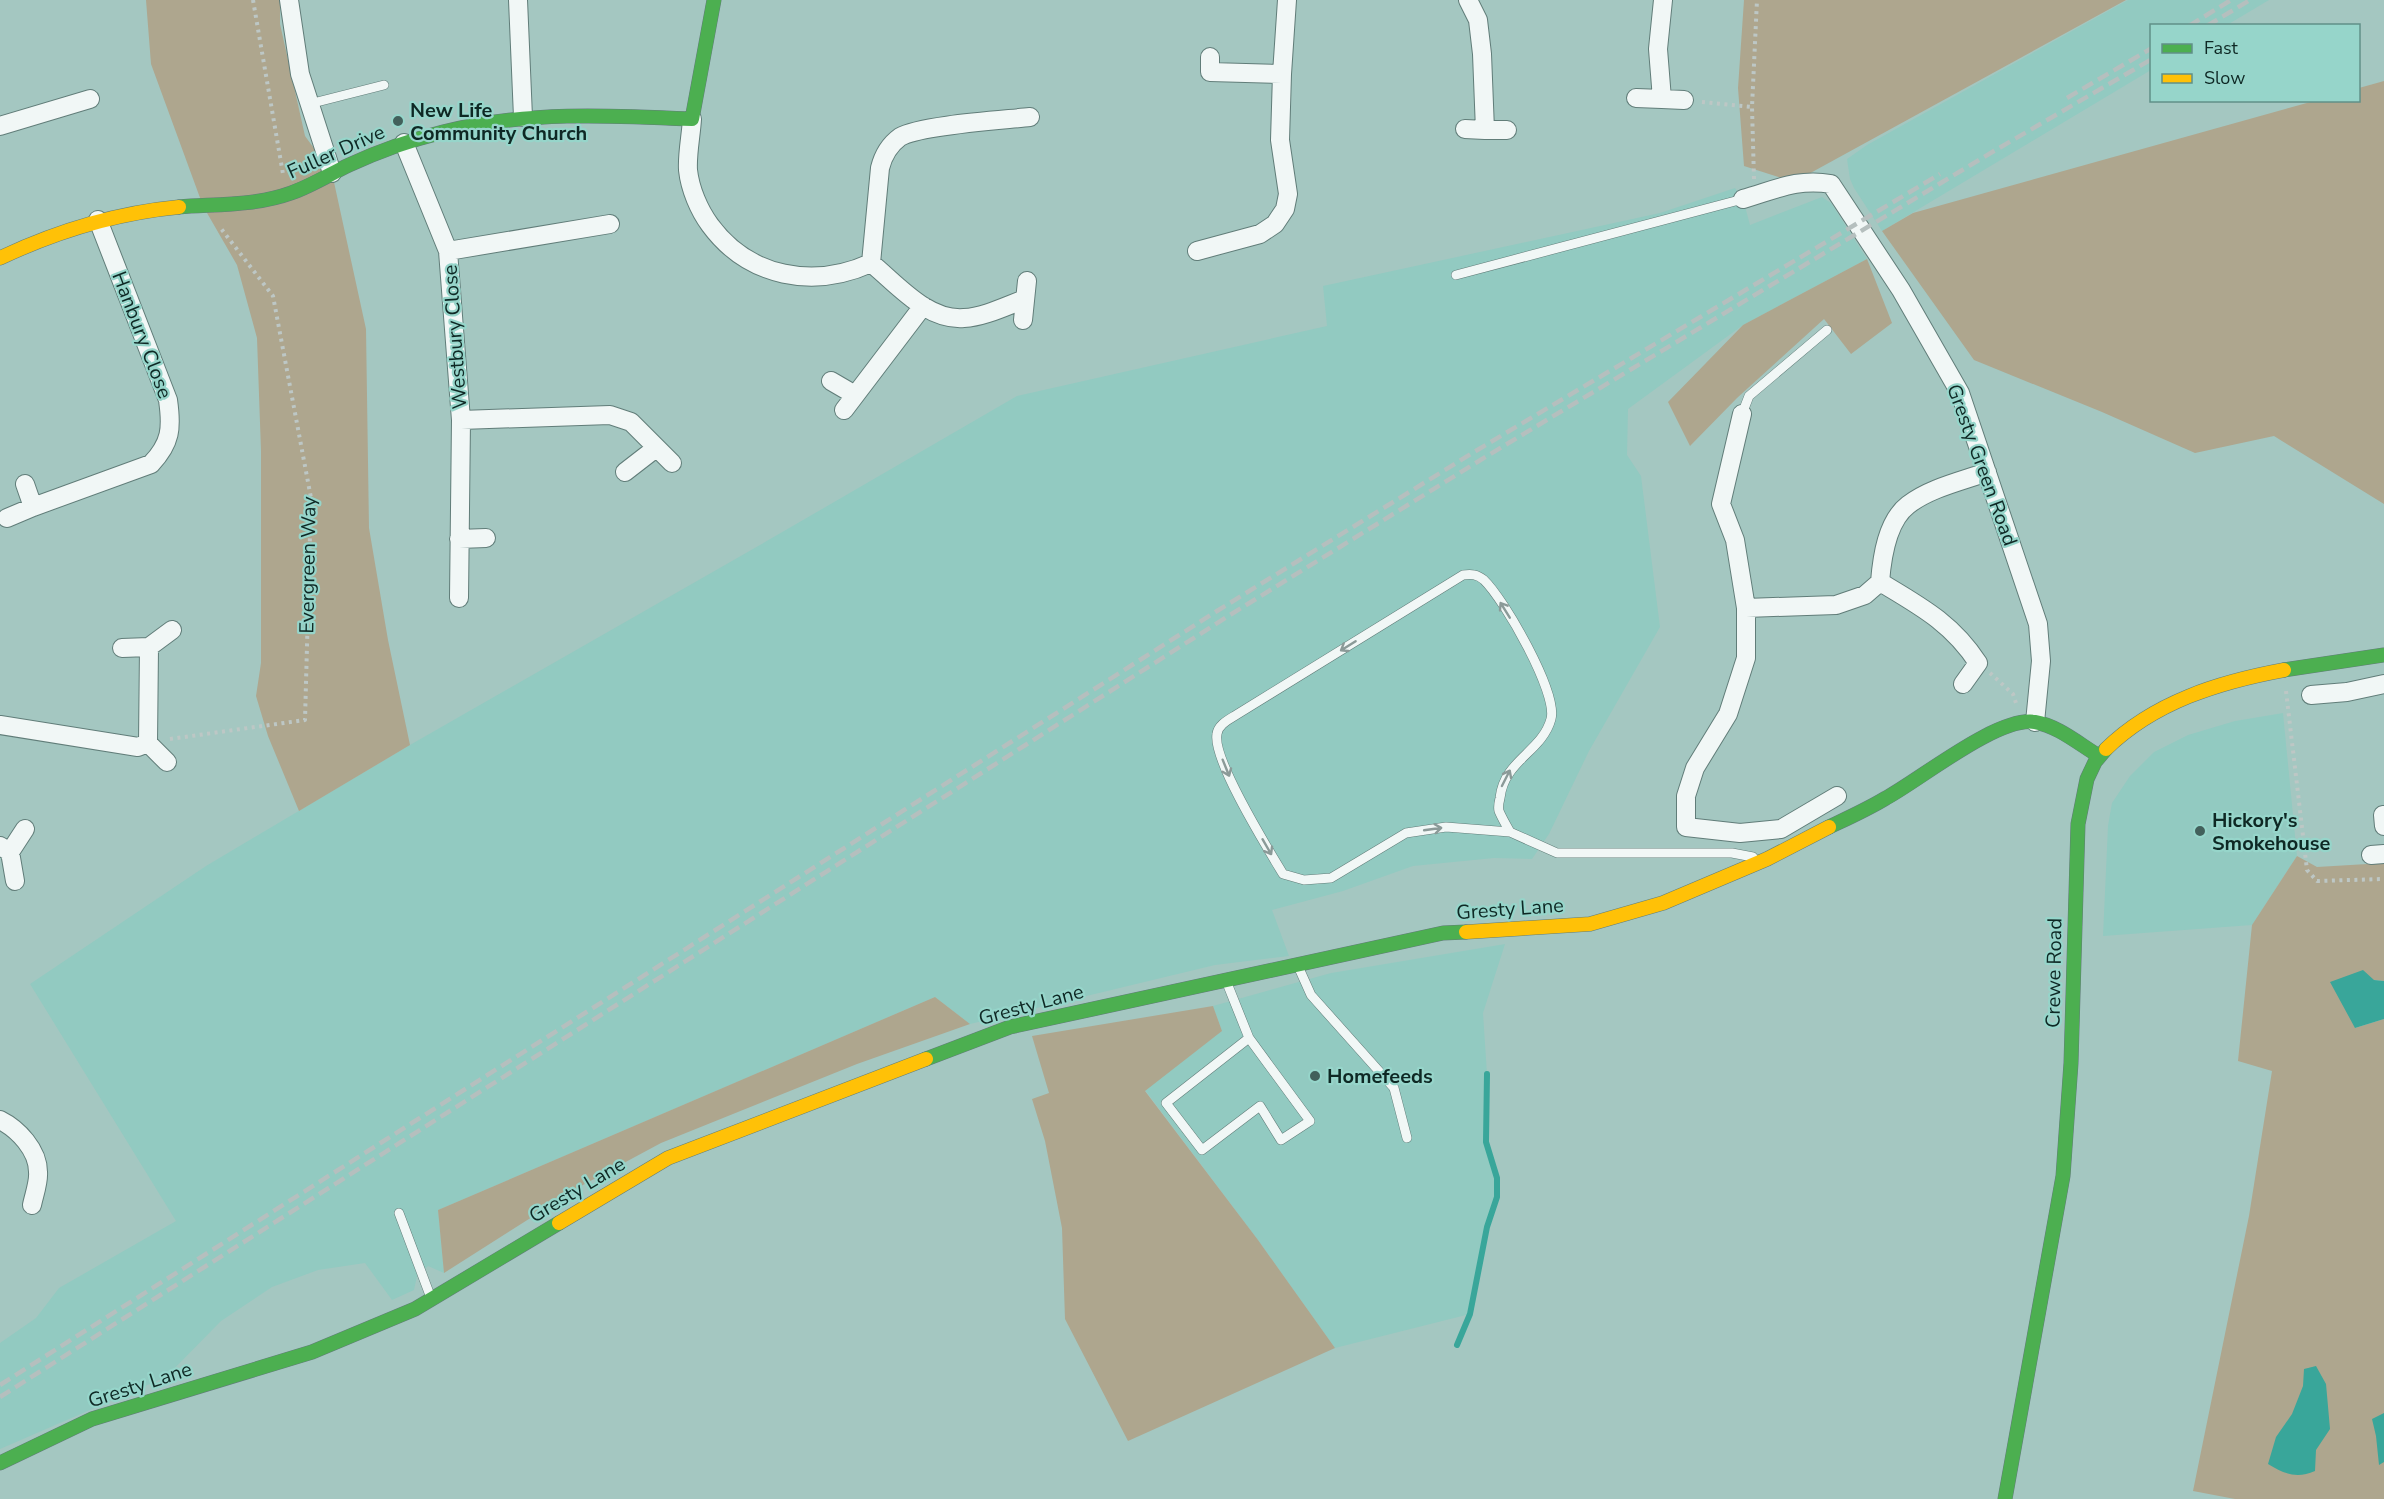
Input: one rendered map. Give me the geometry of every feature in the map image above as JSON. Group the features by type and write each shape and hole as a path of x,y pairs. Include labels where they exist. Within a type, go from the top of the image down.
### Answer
{"street":[{"path":"289,0 300,74 332,173"},
{"path":"518,0 523,117"},
{"path":"714,0 693,119 688,169 691,186 705,218 728,245 758,266 795,277 834,276 871,263"},
{"path":"1197,251 1260,234 1275,224 1285,209 1288,194 1280,140 1287,0"},
{"path":"1468,0 1478,21 1482,54 1485,130"},
{"path":"1662,99 1658,49 1663,0"},
{"path":"1210,72 1282,74"},
{"path":"1636,98 1684,100"},
{"path":"0,126 90,99"},
{"name":"Fuller Drive","path":"0,258 48,237 98,220 136,213 239,205 287,195 332,173 404,143 463,126 523,117 617,115 693,119"},
{"path":"871,263 880,168 891,145 910,133 1030,117"},
{"path":"1465,129 1507,130"},
{"name":"Westbury Close","path":"404,143 448,251 460,420 459,598"},
{"name":"Gresty Green Road","path":"1749,198 1794,182 1815,181 1831,184 1901,290 1960,393 2038,624 2041,661 2028,722"},
{"name":"Hanbury Close","path":"7,518 151,464 164,451 168,440 170,414 168,400 98,220"},
{"path":"448,251 610,224"},
{"path":"871,263 923,306 943,316 964,318 977,316 1026,290 1023,320"},
{"path":"844,410 923,306"},
{"path":"831,381 855,395"},
{"path":"1742,414 1721,504 1735,540 1746,608 1746,658 1728,714 1695,768 1686,796 1686,827 1740,833 1781,829 1837,796"},
{"path":"460,420 610,415 631,422 672,463"},
{"path":"625,472 656,448"},
{"path":"1746,608 1836,605 1865,595 1880,582 1881,561 1890,530 1908,505 1934,491 1987,472"},
{"path":"25,484 33,507"},
{"path":"459,539 486,538"},
{"path":"1880,582 1936,615 1964,641 1978,663 1963,684"},
{"path":"122,648 149,646 172,630"},
{"path":"149,646 148,743 167,762"},
{"name":"Crewe Road","path":"2005,1499 2063,1176 2071,1063 2078,824 2084,788 2098,756 2120,734 2159,709 2211,690 2283,669 2384,655"},
{"path":"2312,695 2347,692 2384,684"},
{"path":"2028,722 2056,729 2098,756"},
{"name":"Gresty Lane","path":"0,1463 92,1419 312,1352 415,1309 668,1158 1010,1027 1443,933 1590,924 1663,903 1767,859 1887,798 1994,731 2028,722"},
{"path":"0,725 138,747 148,743"},
{"path":"15,881 5,849 25,829"},
{"path":"0,1120 22,1137 35,1159 38,1172 32,1205"}],"lane":[{"path":"309,104 384,85"},
{"path":"1456,274 1749,198"},
{"path":"1742,414 1749,396 1827,330"},
{"path":"1510,832 1498,809 1501,788 1512,767 1546,734 1552,716 1536,660 1493,591 1483,579 1473,573 1463,575 1223,723 1217,732 1216,743 1238,797 1283,874 1304,880 1331,878 1406,833 1446,827 1510,832 1557,853 1732,853 1767,859"},
{"path":"1297,964 1311,995 1394,1088 1407,1138"},
{"path":"1225,980 1249,1038 1310,1120 1281,1140 1260,1106 1202,1150 1166,1103 1249,1038"},
{"path":"399,1213 431,1299"}],"path":[{"path":"253,0 287,195"},
{"path":"1749,198 1757,0"},
{"path":"1684,100 1752,107"},
{"name":"Evergreen Way","path":"148,743 305,720 311,498 273,296 203,206"},
{"path":"1978,663 2013,694 2028,722"},
{"path":"2283,669 2307,870 2317,881 2384,879"}],"shaded area":[{"path":"146,0 280,0 280,24 305,136 332,173 366,329 369,528 388,640 410,745 299,811 268,736 256,696 261,663 261,451 257,338 237,265 203,206 151,64"},
{"path":"1744,0 2126,0 1794,182 1744,166 1738,88"},
{"path":"2128,0 2269,0 2229,24 2150,24 2150,71 1882,231 1850,179 1847,159 1867,145"},
{"path":"2384,81 2384,504 2274,436 2195,453 1974,360 1882,231 1913,213 2310,102 2360,102 2360,88"},
{"path":"1735,188 1743,199 1750,225 1822,197 1831,203 1867,259 1743,325 1628,409 1627,455 1641,476 1660,627 1589,751 1549,834 1532,859 1494,858 1413,866 1343,891 1272,910 1289,956 1215,965 970,1024 935,997 438,1210 444,1273 428,1266 417,1276 414,1290 392,1300 365,1263 318,1270 272,1287 221,1321 166,1377 0,1449 0,1343 36,1318 59,1288 176,1221 30,984 206,866 410,745 1017,396 1327,326 1323,286 1660,213"},
{"path":"1867,259 1892,323 1851,354 1824,319 1737,398 1690,446 1668,402 1743,325"},
{"path":"2283,713 2297,856 2252,925 2103,936 2108,826 2112,803 2130,776 2154,752 2188,735 2235,721"},
{"path":"2297,856 2317,867 2384,863 2384,981 2374,980 2355,1028 2384,1019 2384,1499 2235,1499 2193,1491 2249,1216 2272,1071 2238,1061 2252,925"},
{"path":"1505,944 1483,1013 1487,1074 1486,1142 1497,1178 1497,1197 1487,1227 1470,1314 1335,1348 1258,1240 1145,1090 1222,1031 1213,1006 1331,973"},
{"path":"935,997 970,1024 857,1064 661,1143 581,1186 444,1273 438,1210"},
{"path":"1213,1006 1222,1031 1145,1091 1258,1240 1335,1348 1128,1441 1065,1319 1062,1228 1045,1141 1032,1099 1049,1093 1032,1036"}],"water":[{"path":"2363,970 2374,980 2384,981 2384,1019 2355,1028 2330,982"},
{"path":"2316,1366 2326,1384 2330,1429 2316,1450 2315,1471 2302,1475 2291,1474 2268,1464 2276,1437 2292,1414 2303,1386 2304,1369"},
{"path":"2384,1413 2384,1462 2379,1465 2372,1419"}],"waterway":[{"path":"1457,1345 1470,1314 1487,1227 1497,1197 1497,1178 1486,1142 1487,1074"}],"railway":[{"path":"2192,24 2231,0"},
{"path":"2210,24 2250,0"},
{"path":"2067,98 2150,49"},
{"path":"0,1397 1230,615 1487,456 1994,151 2150,60"},
{"path":"0,1385 1217,611 1474,452 1940,174"}],"traffic: fast":[{"path":"179,207 235,204 277,197 306,187 349,165 407,142 474,125 567,116 692,119 714,0"},
{"path":"2284,670 2384,655"},
{"path":"1829,827 1879,802 1981,738 2019,723 2035,722 2052,727 2099,756"},
{"path":"2005,1499 2063,1176 2071,1063 2078,824 2087,779 2095,762 2106,749"},
{"path":"926,1059 1010,1027 1443,933 1466,932"},
{"path":"0,1463 92,1419 312,1352 415,1309 559,1223"}],"traffic: slow":[{"path":"0,258 43,239 87,225 132,214 179,207"},
{"path":"2106,749 2145,719 2189,696 2236,681 2284,670"},
{"path":"1466,932 1590,924 1663,903 1767,859 1829,827"},
{"path":"559,1223 668,1158 926,1059"}],"place":[{"name":"New Life Community Church","path":"398,121"},
{"name":"Hickory's Smokehouse","path":"2200,831"},
{"name":"Homefeeds","path":"1315,1076"}]}
